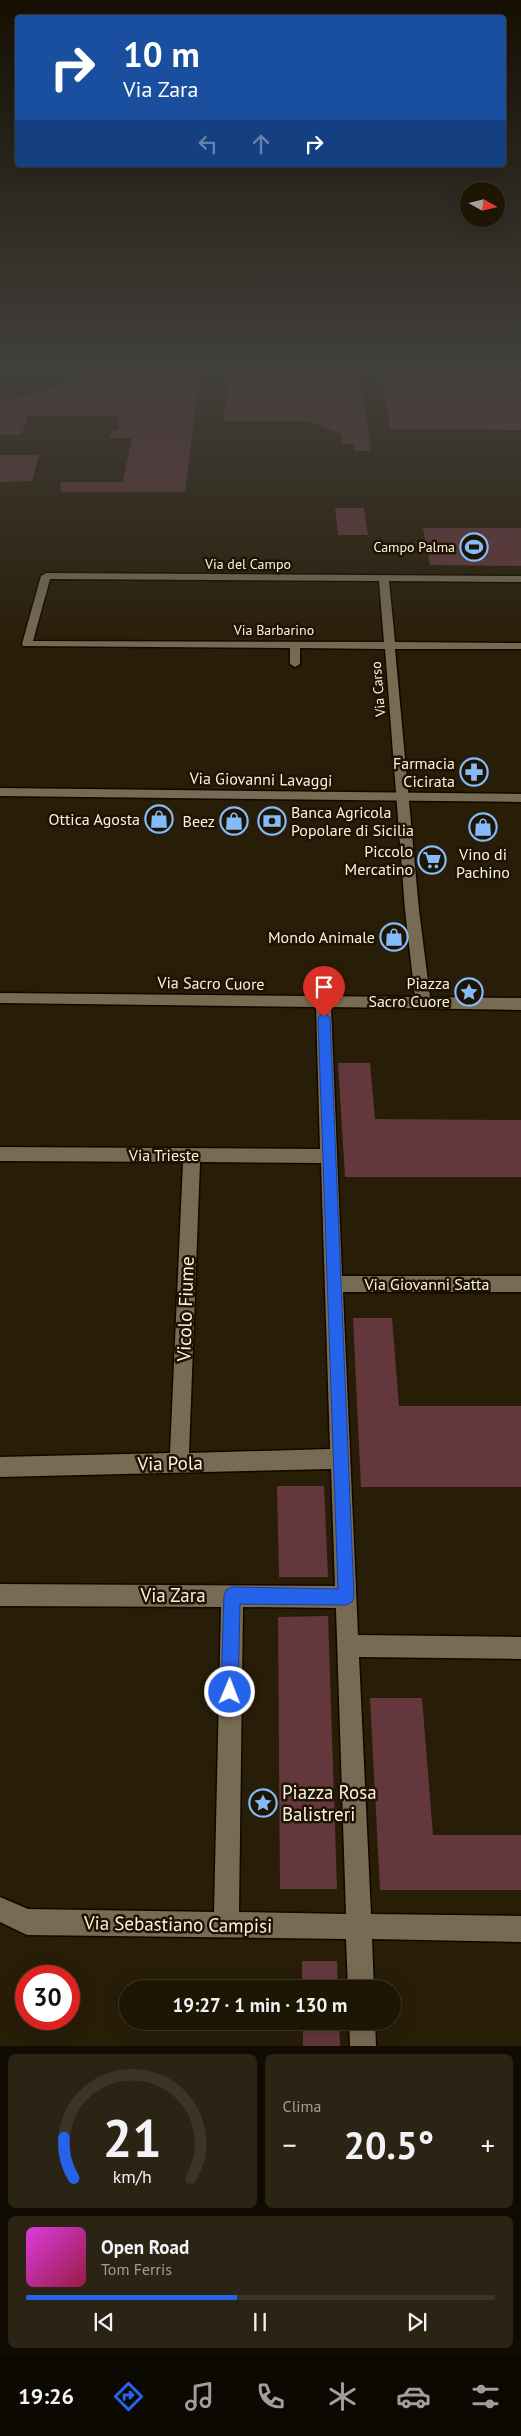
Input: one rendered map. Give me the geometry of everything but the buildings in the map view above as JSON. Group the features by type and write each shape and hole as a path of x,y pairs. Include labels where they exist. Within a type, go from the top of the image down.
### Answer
{"street":[{"name":"Via del Campo","path":"27,644 46,576 521,579"},
{"name":"Via Carso","path":"384,578 402,797 423,1002"},
{"name":"Via Barbarino","path":"27,644 521,646"},
{"path":"294,664 295,646"},
{"name":"Via Giovanni Lavaggi","path":"0,792 521,798"},
{"name":"Via Sacro Cuore","path":"0,998 520,1004"},
{"path":"323,1001 361,1980"},
{"name":"Via Trieste","path":"0,1154 329,1156"},
{"name":"Vicolo Fiume","path":"179,1463 192,1155"},
{"name":"Via Giovanni Satta","path":"334,1284 521,1284"},
{"name":"Via Pola","path":"0,1467 340,1459"},
{"name":"Via Zara","path":"0,1595 346,1597"},
{"path":"226,1925 232,1596"},
{"path":"348,1646 521,1648"},
{"name":"Via Sebastiano Campisi","path":"0,1909 27,1922 521,1929"},
{"path":"362,2030 363,2046"}],"shaded area":[{"path":"0,465 36,465 32,481 0,482"},
{"path":"126,465 188,465 185,492 63,492 60,489 61,482 123,482"},
{"path":"335,508 364,508 368,535 338,535"},
{"name":"Campo Palma","path":"423,528 521,528 521,566 430,565"},
{"path":"338,1063 370,1063 375,1119 521,1120 521,1177 345,1177"},
{"path":"353,1318 392,1318 399,1406 521,1406 521,1487 361,1487"},
{"path":"277,1486 324,1486 328,1577 279,1577"},
{"path":"328,1616 337,1889 280,1889 278,1617"},
{"path":"370,1698 422,1698 433,1835 521,1835 521,1890 380,1890"},
{"path":"302,1961 337,1961 338,1980 302,1980"},
{"path":"303,2030 339,2030 340,2046 303,2046"}],"place":[{"name":"Campo Palma","path":"474,547"},
{"name":"Farmacia Cicirata","path":"474,772"},
{"name":"Ottica Agosta","path":"159,819"},
{"name":"Beez","path":"234,821"},
{"name":"Banca Agricola Popolare di Sicilia","path":"272,821"},
{"name":"Vino di Pachino","path":"483,827"},
{"name":"Piccolo Mercatino","path":"432,860"},
{"name":"Mondo Animale","path":"394,937"},
{"name":"Piazza Sacro Cuore","path":"469,992"},
{"name":"Piazza Rosa Balistreri","path":"263,1803"}],"route":[{"path":"230,1692 232,1596 346,1597 324,1017"}]}
